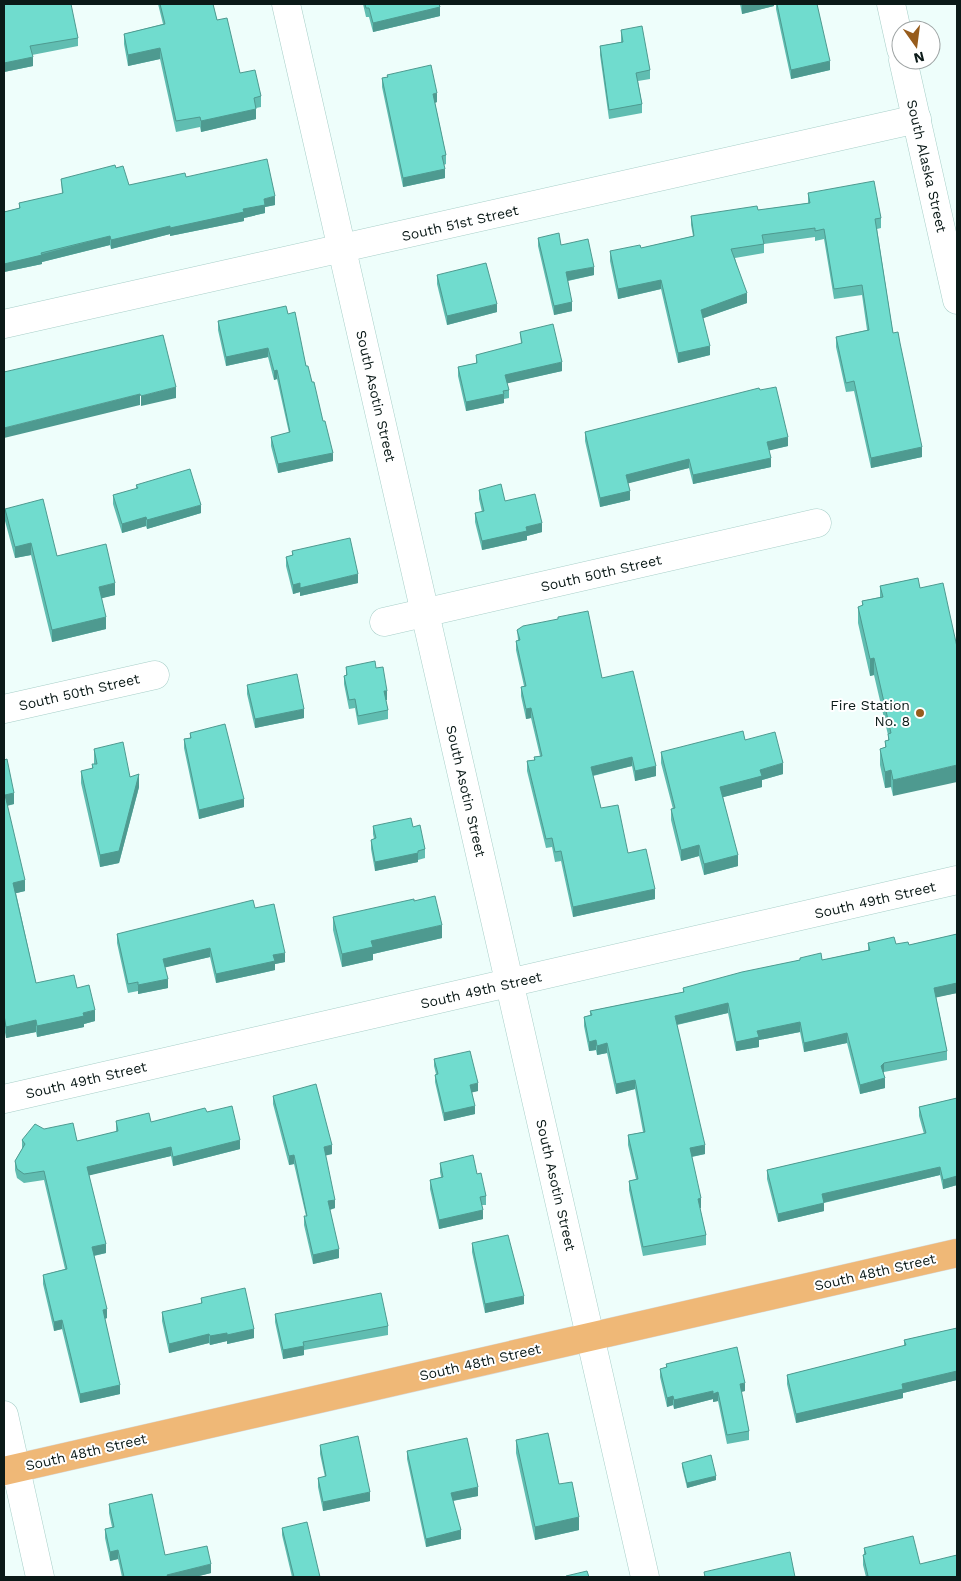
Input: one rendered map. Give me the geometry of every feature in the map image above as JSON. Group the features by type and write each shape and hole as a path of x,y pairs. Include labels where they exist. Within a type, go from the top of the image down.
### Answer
{"main road":[{"name":"South 48th Street","path":"10,1470 957,1253"}],"street":[{"name":"South Asotin Street","path":"286,4 646,1577"},
{"path":"891,4 895,20"},
{"name":"South Alaska Street","path":"906,70 957,300"},
{"name":"South 51st Street","path":"4,324 916,119"},
{"name":"South 50th Street","path":"384,622 426,614 817,523"},
{"name":"South 50th Street","path":"4,709 155,675"},
{"name":"South 49th Street","path":"4,1099 957,880"},
{"path":"4,1415 10,1470 40,1577"}],"building":[{"path":"4,4 71,4 78,38 30,46 33,57 4,63"},
{"path":"160,4 213,4 217,20 227,18 240,73 255,70 261,96 254,98 256,109 201,121 200,117 176,121 160,48 128,55 124,34 165,24"},
{"path":"365,4 439,4 440,7 373,23 369,8 366,8"},
{"path":"777,4 817,4 830,61 791,70"},
{"path":"642,26 650,70 636,73 642,104 609,110 600,46 623,42 621,30"},
{"path":"431,65 437,93 433,94 446,155 442,156 445,169 403,178 382,78 388,77 387,75"},
{"path":"267,159 275,196 264,199 265,205 243,209 244,212 170,228 170,226 111,240 110,236 4,264 4,212 20,208 19,203 63,193 61,179 115,165 116,168 123,166 129,185 185,173 186,177"},
{"path":"874,181 881,218 875,219 893,333 898,332 922,447 871,458 854,381 846,383 836,337 869,330 862,285 834,289 824,229 815,231 815,228 762,235 764,244 731,249 747,293 701,310 710,346 678,353 661,280 618,289 610,251 640,245 641,248 694,236 691,216 757,206 758,210 810,203 808,193"},
{"path":"559,233 561,245 588,239 594,267 566,272 572,302 554,306 538,238"},
{"path":"486,263 497,304 447,316 437,275"},
{"path":"286,306 288,314 295,312 306,366 308,366 312,382 314,382 333,453 278,464 271,437 290,432 277,370 274,371 268,348 226,357 218,321"},
{"path":"553,324 562,362 505,375 509,390 503,391 504,394 466,402 458,367 477,363 476,355 522,343 520,332"},
{"path":"163,335 176,387 141,396 140,394 4,428 4,372"},
{"path":"776,387 788,437 767,442 771,458 693,475 689,459 626,475 630,491 600,498 585,432 759,388 760,390"},
{"path":"190,469 201,505 147,520 146,517 122,524 113,495 138,488 136,485"},
{"path":"501,484 505,501 535,494 542,523 526,527 527,531 482,541 475,513 484,511 479,490"},
{"path":"43,499 57,556 106,544 115,583 99,587 106,617 52,630 31,543 15,547 5,509"},
{"path":"350,538 358,574 300,588 300,583 293,585 286,557 293,555 292,551"},
{"name":"Fire Station No. 8","path":"918,578 920,588 943,583 957,647 957,765 893,780 891,770 885,772 880,749 886,747 885,741 889,740 888,734 891,733 874,658 870,659 858,607 863,605 862,601 883,597 880,586"},
{"path":"588,611 602,678 633,671 656,766 635,771 632,757 591,767 601,808 618,805 628,853 646,849 655,889 573,907 561,851 555,852 552,838 546,839 527,761 535,760 534,757 542,756 531,708 526,709 521,687 526,686 516,641 520,640 517,630 523,626"},
{"path":"375,661 376,668 383,667 387,691 384,691 388,710 358,716 355,699 349,700 344,676 347,675 346,667"},
{"path":"297,674 304,709 255,719 247,685"},
{"path":"225,724 244,799 199,810 184,739 191,738 190,733"},
{"path":"743,731 745,740 775,732 783,763 760,770 762,776 720,787 738,855 704,864 699,845 681,850 671,809 675,808 661,752"},
{"path":"123,742 130,777 139,774 119,851 100,855 81,771 93,768 92,764 97,764 94,749"},
{"path":"7,759 14,793 5,795 25,880 13,883 36,983 74,975 77,988 89,985 95,1010 83,1013 84,1016 37,1026 36,1020 6,1027 4,1015 4,760"},
{"path":"411,818 413,827 420,825 425,849 418,851 418,853 375,862 371,840 376,838 373,826"},
{"path":"435,896 442,925 371,941 373,947 342,954 333,917"},
{"path":"253,900 255,908 274,904 285,953 273,955 275,961 216,974 210,948 163,959 168,979 138,985 138,982 128,984 117,934"},
{"path":"957,934 957,983 934,988 947,1051 884,1063 881,1066 885,1078 860,1085 847,1033 804,1043 800,1022 757,1031 759,1037 736,1042 728,1003 675,1016 705,1145 690,1148 701,1198 698,1199 706,1235 643,1247 629,1181 638,1179 628,1135 645,1132 635,1080 616,1084 607,1043 597,1046 596,1040 589,1042 584,1017 592,1015 590,1011 684,992 683,988 742,972 800,960 800,958 821,953 822,960 870,950 868,943 894,937 896,944 908,942 909,945"},
{"path":"470,1051 478,1083 470,1085 475,1106 444,1113 435,1075 438,1074 434,1059"},
{"path":"316,1084 332,1145 324,1147 335,1200 328,1201 339,1249 313,1255 304,1216 307,1216 294,1155 289,1156 273,1096"},
{"path":"957,1098 957,1176 943,1180 940,1167 822,1194 824,1203 778,1214 767,1170 926,1133 919,1107"},
{"path":"232,1106 240,1140 173,1157 171,1147 87,1167 106,1244 92,1247 107,1309 103,1310 120,1385 80,1394 62,1320 54,1322 43,1275 67,1269 44,1171 24,1174 17,1169 15,1161 25,1144 22,1140 35,1124 44,1129 73,1123 77,1141 118,1131 116,1121 149,1113 151,1122 205,1108 207,1112"},
{"path":"473,1155 477,1174 481,1173 486,1196 480,1197 483,1210 439,1220 430,1180 443,1177 440,1163"},
{"path":"508,1235 524,1296 485,1304 472,1243"},
{"path":"245,1288 254,1329 227,1335 227,1333 210,1336 209,1334 169,1344 162,1312 202,1303 201,1298"},
{"path":"381,1293 388,1326 303,1342 304,1346 283,1350 275,1314"},
{"path":"957,1328 957,1371 902,1384 903,1389 796,1414 787,1375 906,1345 904,1340"},
{"path":"737,1347 745,1383 740,1384 749,1431 727,1435 718,1392 713,1394 713,1391 674,1400 673,1396 667,1398 660,1369 667,1367 666,1364"},
{"path":"548,1433 559,1484 572,1482 579,1517 535,1527 516,1440"},
{"path":"358,1436 370,1492 323,1502 318,1478 326,1476 320,1445"},
{"path":"467,1438 478,1487 451,1493 461,1530 426,1539 407,1451"},
{"path":"711,1455 716,1476 687,1483 682,1463"},
{"path":"152,1494 165,1555 207,1546 211,1564 167,1575 168,1577 124,1577 118,1550 110,1552 105,1529 114,1527 109,1504"},
{"path":"307,1522 320,1577 294,1577 282,1528"},
{"path":"913,1536 920,1564 957,1555 957,1577 864,1577 868,1576 863,1555 866,1554 864,1548"},
{"path":"790,1552 795,1577 705,1577 704,1572"},
{"path":"587,1571 589,1577 566,1577 566,1576"}],"place":[{"name":"Fire Station No. 8","path":"920,713"}]}
